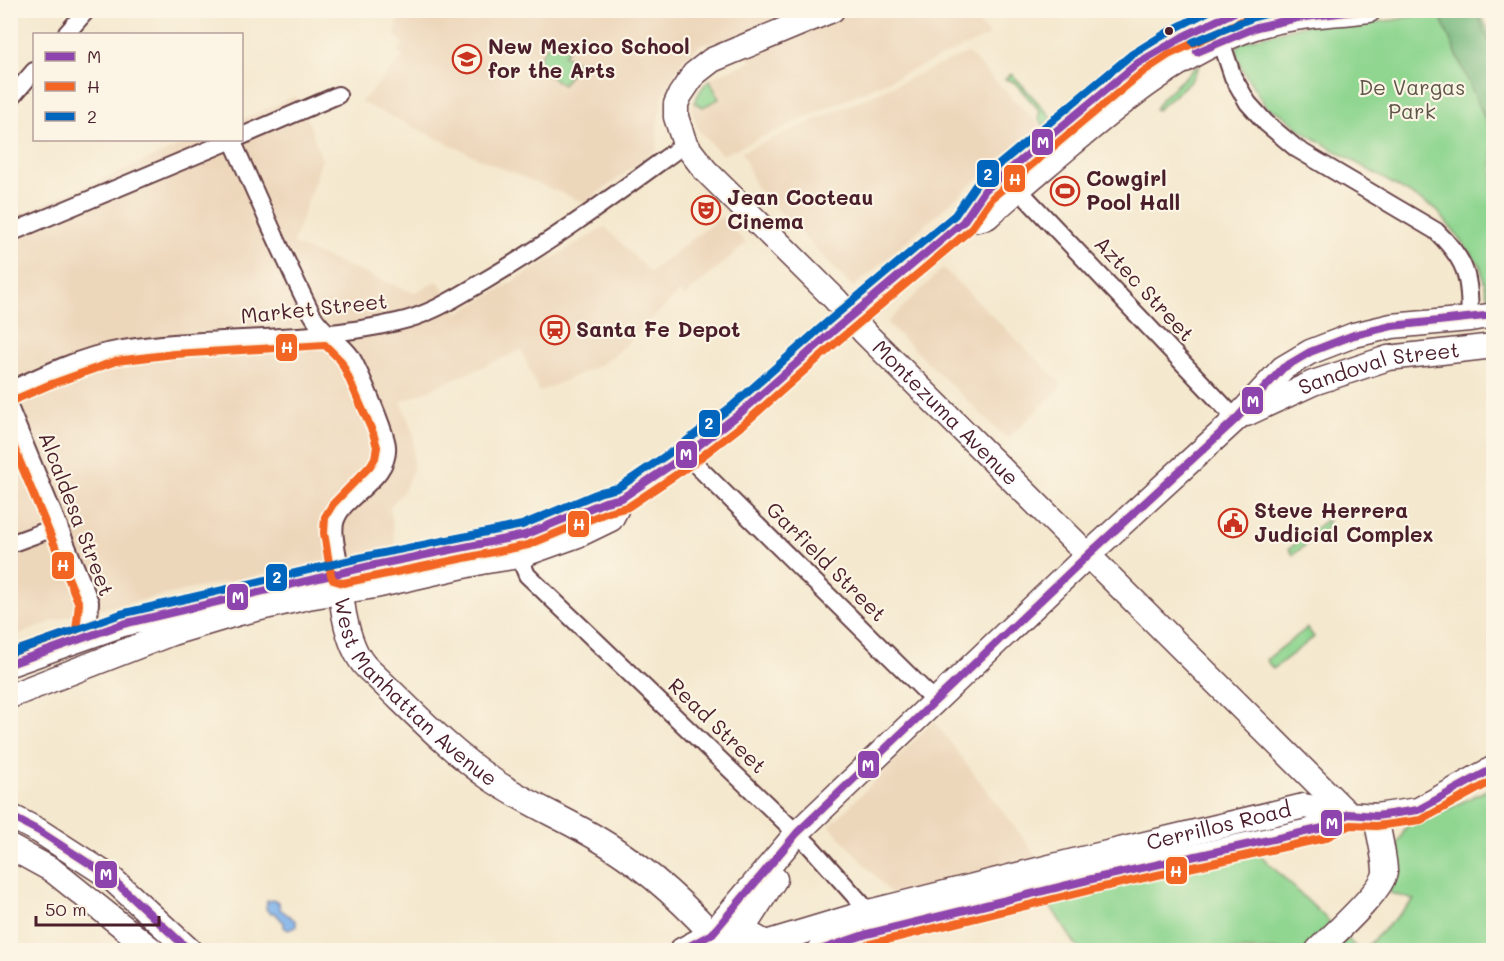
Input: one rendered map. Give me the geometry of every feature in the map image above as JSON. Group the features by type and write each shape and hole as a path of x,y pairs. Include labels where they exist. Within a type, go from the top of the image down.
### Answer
{"street":[{"path":"67,33 87,10"},
{"name":"Montezuma Avenue","path":"832,10 712,60 694,75 676,104 675,117 685,144 705,170 835,299 850,317 1348,814"},
{"path":"10,696 172,633 239,613 308,597 341,583 525,535 605,502 622,498 686,455 738,415 963,222 985,190 1113,83 1156,51 1240,10"},
{"path":"1212,25 1257,27 1298,18 1369,10"},
{"path":"963,222 987,217 1123,102 1156,65 1207,36 1212,25"},
{"path":"1212,25 1233,77 1248,103 1266,123 1297,149 1436,231 1453,248 1463,264 1482,317"},
{"path":"10,99 33,72"},
{"path":"243,136 338,95"},
{"path":"1018,189 1015,184 1018,178 1070,133 1084,108"},
{"path":"10,233 230,141"},
{"name":"West Manhattan Avenue","path":"232,141 313,317 350,355 383,429 388,447 385,462 378,473 341,511 335,521 334,532 350,638 362,664 452,747 492,780 596,837 633,863 674,897 713,945"},
{"name":"Market Street","path":"10,390 114,351 173,344 329,334 396,323 431,312 521,260 588,215 685,144"},
{"name":"Aztec Street","path":"1018,189 1236,419"},
{"name":"Sandoval Street","path":"713,945 796,833 1088,555 1236,419 1283,368 1310,352 1354,335 1392,326 1482,317"},
{"name":"Sandoval Street","path":"1236,419 1312,383 1388,358 1494,346"},
{"name":"Alcaldesa Street","path":"10,409 90,602 85,638"},
{"name":"Garfield Street","path":"686,455 935,700"},
{"path":"10,664 123,624 341,583 519,556 578,535 611,519 622,498"},
{"path":"519,556 525,545 564,532 589,510"},
{"path":"10,544 59,526"},
{"name":"Read Street","path":"519,556 527,575 796,833 868,923"},
{"name":"Cerrillos Road","path":"746,940 766,943 868,923 1117,850 1304,806 1348,814 1376,816 1418,810 1494,768"},
{"path":"10,816 39,831 110,877 189,951"},
{"path":"1318,951 1369,898 1385,873 1376,816"},
{"name":"Sandoval Street","path":"713,945 746,940 796,833"},
{"path":"10,847 52,870 139,943 152,951"},
{"name":"Cerrillos Road","path":"820,951 868,923"},
{"path":"682,951 713,945"}],"shaded area":[{"path":"964,10 990,35 722,155 698,130 691,109 702,86 711,78 752,61 723,40 702,44 683,59 662,98 657,149 585,203 487,162 361,102 403,57 398,52 404,44 395,35 400,11"},
{"path":"968,53 1039,125 853,288 756,187 742,152"},
{"path":"296,96 309,123 322,160 293,244 414,293 438,281 459,313 605,227 650,272 721,217 746,243 684,297 680,292 617,353 600,365 539,392 521,350 401,402 414,435 413,469 404,490 390,507 395,546 67,616 11,638 11,218 192,141 243,141 243,119"},
{"path":"943,268 1063,385 1007,439 887,323"},
{"path":"934,721 1041,862 896,899 830,826"}],"green space":[{"path":"1441,10 1476,11 1493,50 1493,137 1438,12"},
{"name":"De Vargas Park","path":"1441,11 1479,11 1493,40 1493,299 1487,294 1480,265 1436,209 1305,133 1280,113 1266,107 1242,69 1237,56 1237,47 1241,42 1316,22 1366,23"},
{"path":"551,39 568,49 564,55 577,63 563,85 534,67"},
{"path":"1198,65 1191,81 1157,110 1155,109 1162,98"},
{"path":"1012,74 1052,118 1043,125 1038,118 1040,111 1014,82 1005,79"},
{"path":"710,80 719,99 703,107 695,103 697,96"},
{"path":"1328,519 1327,528 1293,555 1289,549"},
{"path":"1307,628 1314,637 1273,669 1266,660"},
{"path":"1493,787 1493,950 1363,950 1414,900 1390,893 1391,858 1407,825 1427,819"},
{"path":"1257,852 1359,950 1079,950 1047,901"}],"water":[{"path":"275,900 279,903 280,909 296,921 296,927 288,930 275,913 270,913 266,909 267,901"}],"transit line":[{"name":"2","path":"10,653 121,614 368,556 522,525 601,492 618,488 680,446 731,407 825,324 955,215 978,182 1131,55 1211,10"},
{"name":"M","path":"10,664 123,624 370,566 525,535 605,502 622,498 686,455 738,415 963,222 985,190 1138,63 1188,34 1239,10"},
{"name":"2","path":"1193,42 1254,17 1282,10"},
{"name":"M","path":"1197,52 1257,27 1297,18 1364,10"},
{"name":"H","path":"14,400 116,361 174,354 325,345 341,361 377,447 375,458 370,466 333,504 325,517 324,533 333,580 343,583 528,545 608,512 628,507 692,464 745,423 970,230 993,197 1144,71 1170,54 1244,20"},
{"name":"M","path":"682,950 712,934 797,833 1088,555 1236,419 1283,368 1310,352 1354,335 1392,326 1494,315"},
{"name":"H","path":"10,438 79,604 76,630 10,653"},
{"name":"M","path":"820,950 867,934 1092,879 1323,828 1348,814 1376,816 1418,810 1494,768"},
{"name":"H","path":"851,950 1094,889 1325,838 1350,825 1376,826 1421,820 1494,780"},
{"name":"M","path":"10,816 39,831 110,877 189,950"}],"place":[{"name":"New Mexico School for the Arts","path":"467,59"},
{"name":"Cowgirl Pool Hall","path":"1065,191"},
{"name":"Jean Cocteau Cinema","path":"706,210"},
{"name":"Santa Fe Depot","path":"555,330"},
{"name":"Steve Herrera Judicial Complex","path":"1233,523"}]}
